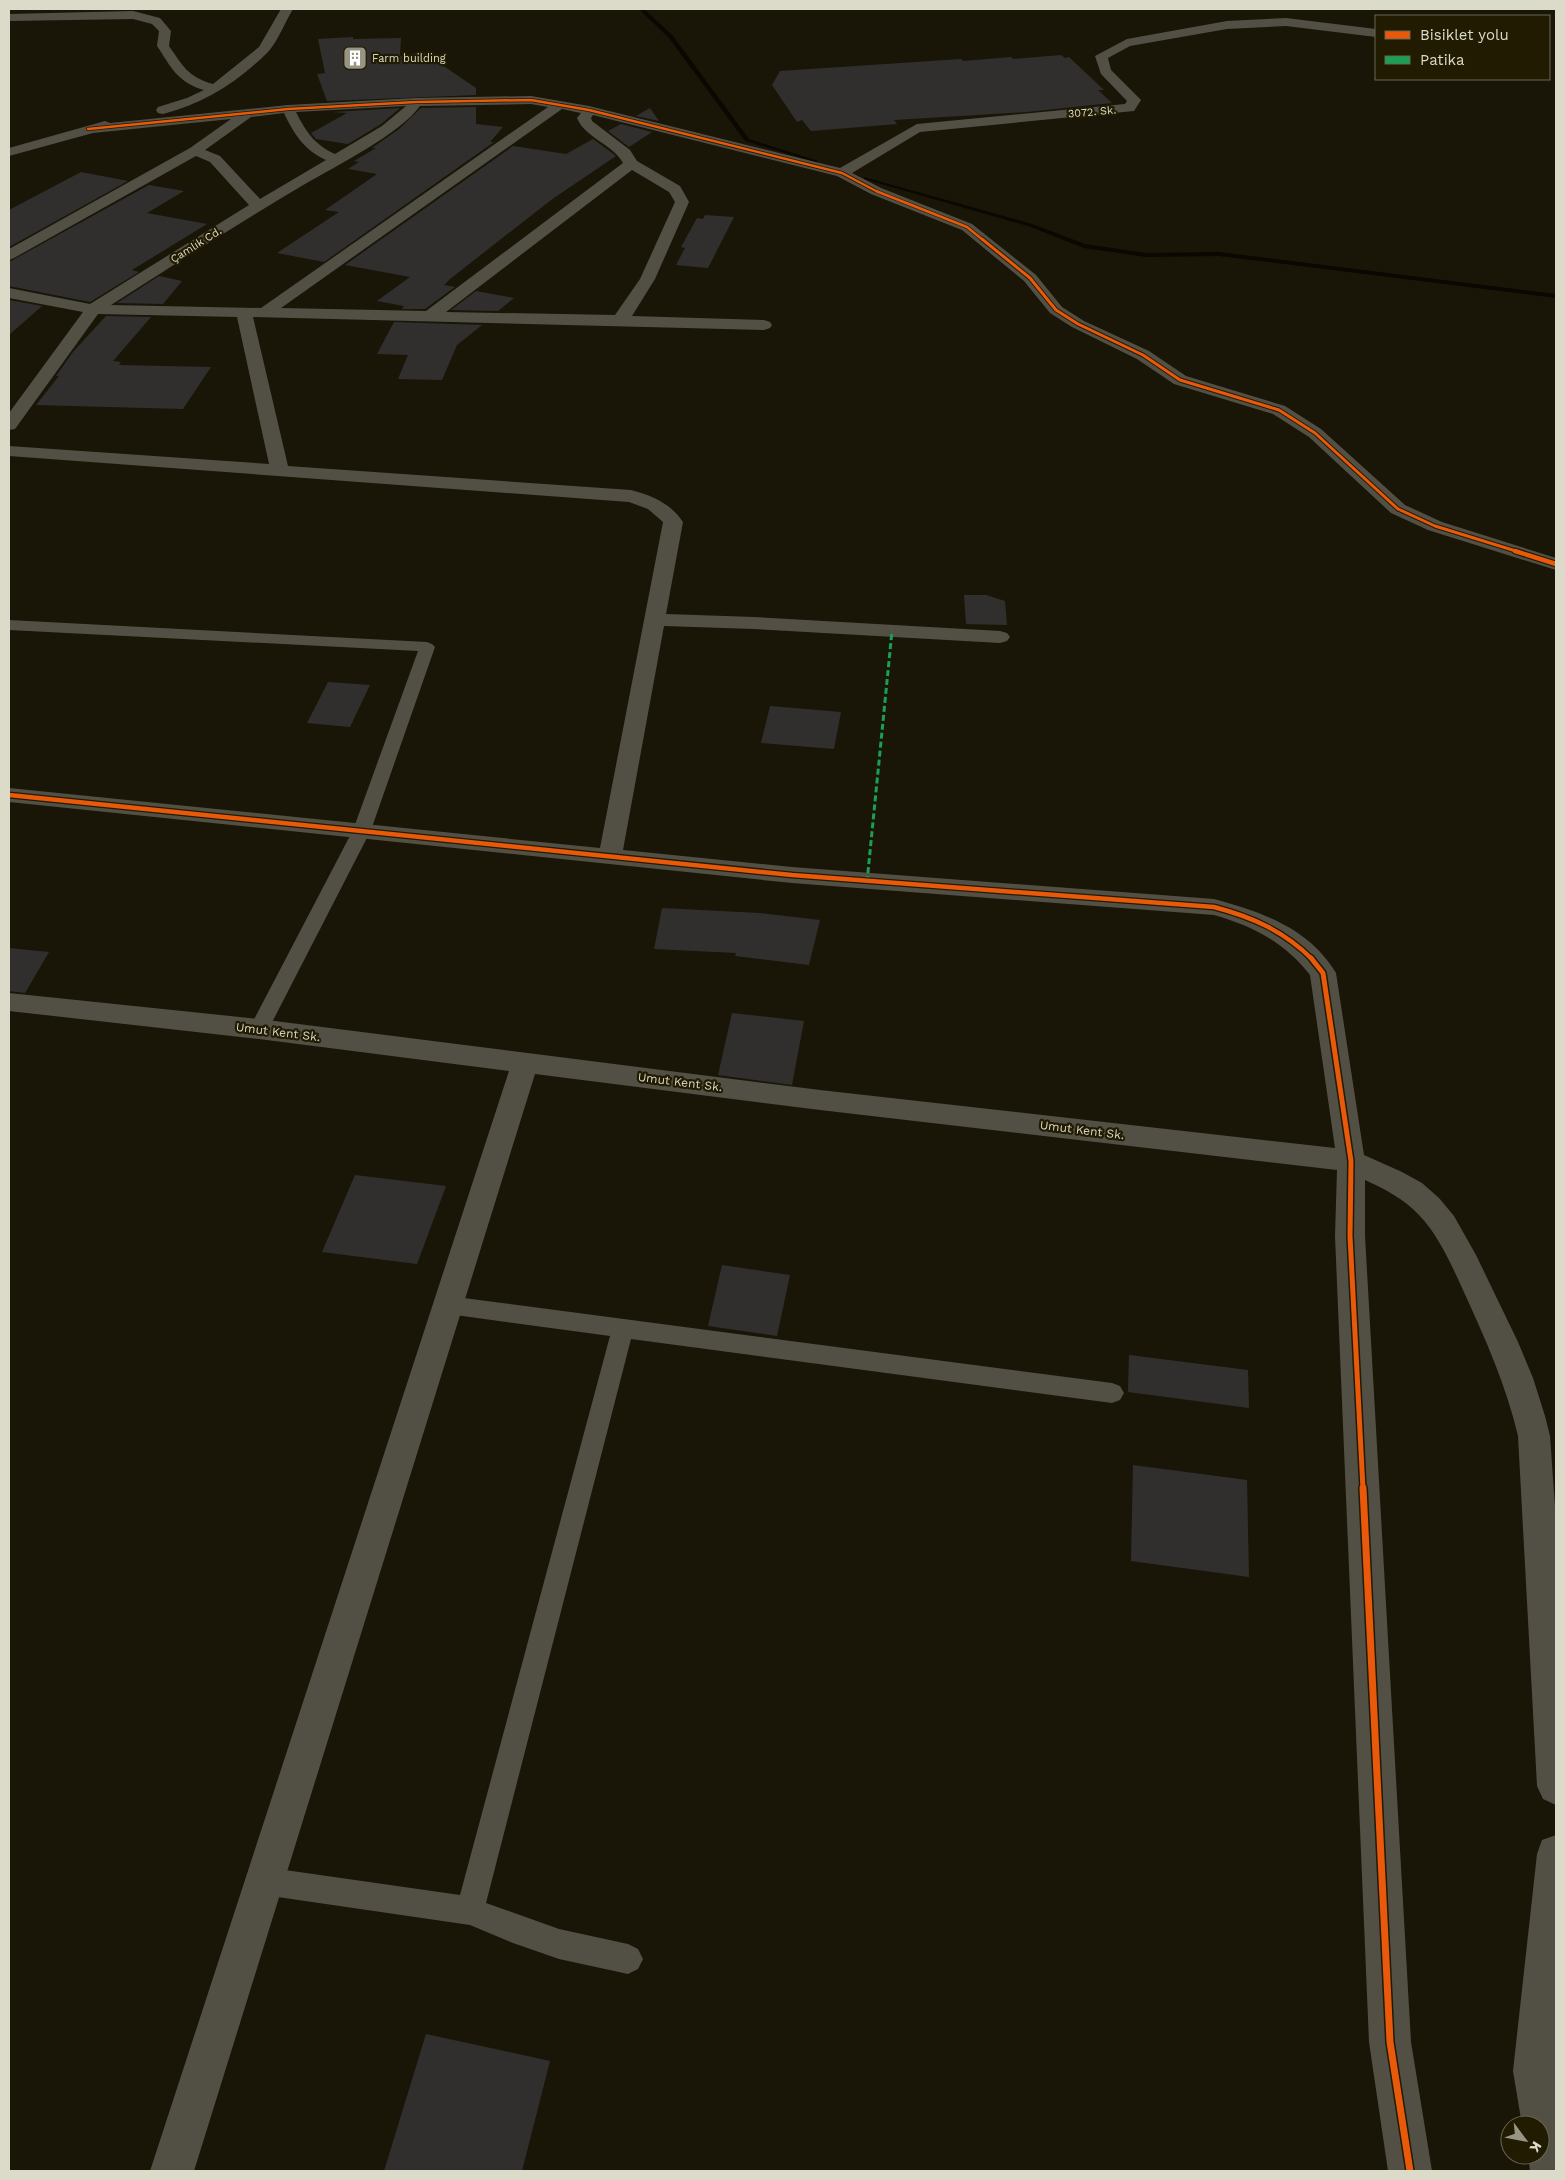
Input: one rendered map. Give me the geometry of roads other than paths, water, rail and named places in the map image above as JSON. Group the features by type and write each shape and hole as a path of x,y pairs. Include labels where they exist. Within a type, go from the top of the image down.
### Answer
{"street":[{"path":"9,152 88,129 145,116 192,101 215,89 264,49 287,9"},
{"path":"13,17 136,12 156,21 164,30 163,46 183,76 194,83 215,89"},
{"name":"3072. Sk.","path":"842,173 916,128 1129,108 1134,100 1105,71 1101,56 1127,43 1227,24 1286,22 1375,34"},
{"path":"88,129 288,109 416,102 517,100 562,104 589,110 842,173 876,190 967,227 1030,278 1056,310 1078,324 1143,355 1180,380 1279,410 1315,433 1398,509 1435,526 1556,564"},
{"name":"Çamlık Cd.","path":"9,425 93,309 335,159 387,130 409,112 416,102"},
{"path":"264,313 562,104"},
{"path":"288,109 303,139 313,148 335,159"},
{"path":"589,110 584,118 586,123 625,153 631,164 669,184 680,196 682,202 663,247 636,301 620,320"},
{"path":"9,255 195,151 247,113"},
{"path":"195,151 215,159 258,206"},
{"path":"430,316 631,164"},
{"path":"9,293 93,309 620,320 764,325"},
{"path":"244,313 280,471"},
{"path":"9,451 631,496 648,501 661,508 673,522 610,857"},
{"path":"654,620 754,623 1000,637"},
{"path":"9,795 867,882 1214,907 1243,914 1267,924 1290,938 1310,956 1323,973 1351,1161 1350,1236 1390,2042 1410,2171"},
{"name":"Umut Kent Sk.","path":"9,1002 259,1029 820,1100 1351,1161 1396,1180 1428,1205 1450,1231 1512,1361 1526,1400 1534,1436 1556,1786"},
{"path":"172,2171 525,1063"},
{"path":"1552,2171 1534,2071 1556,1854"}],"lane":[{"path":"9,625 427,647 362,830 259,1029"},
{"path":"448,1305 1112,1393"},
{"path":"470,1911 623,1328"},
{"path":"264,1881 470,1911 513,1930 559,1944 628,1959"}],"waterway":[{"path":"641,9 671,37 747,140 816,162"},
{"path":"866,178 1030,225 1084,246 1146,255 1219,254 1556,296"}],"place":[{"name":"Farm building","path":"355,58"}]}
